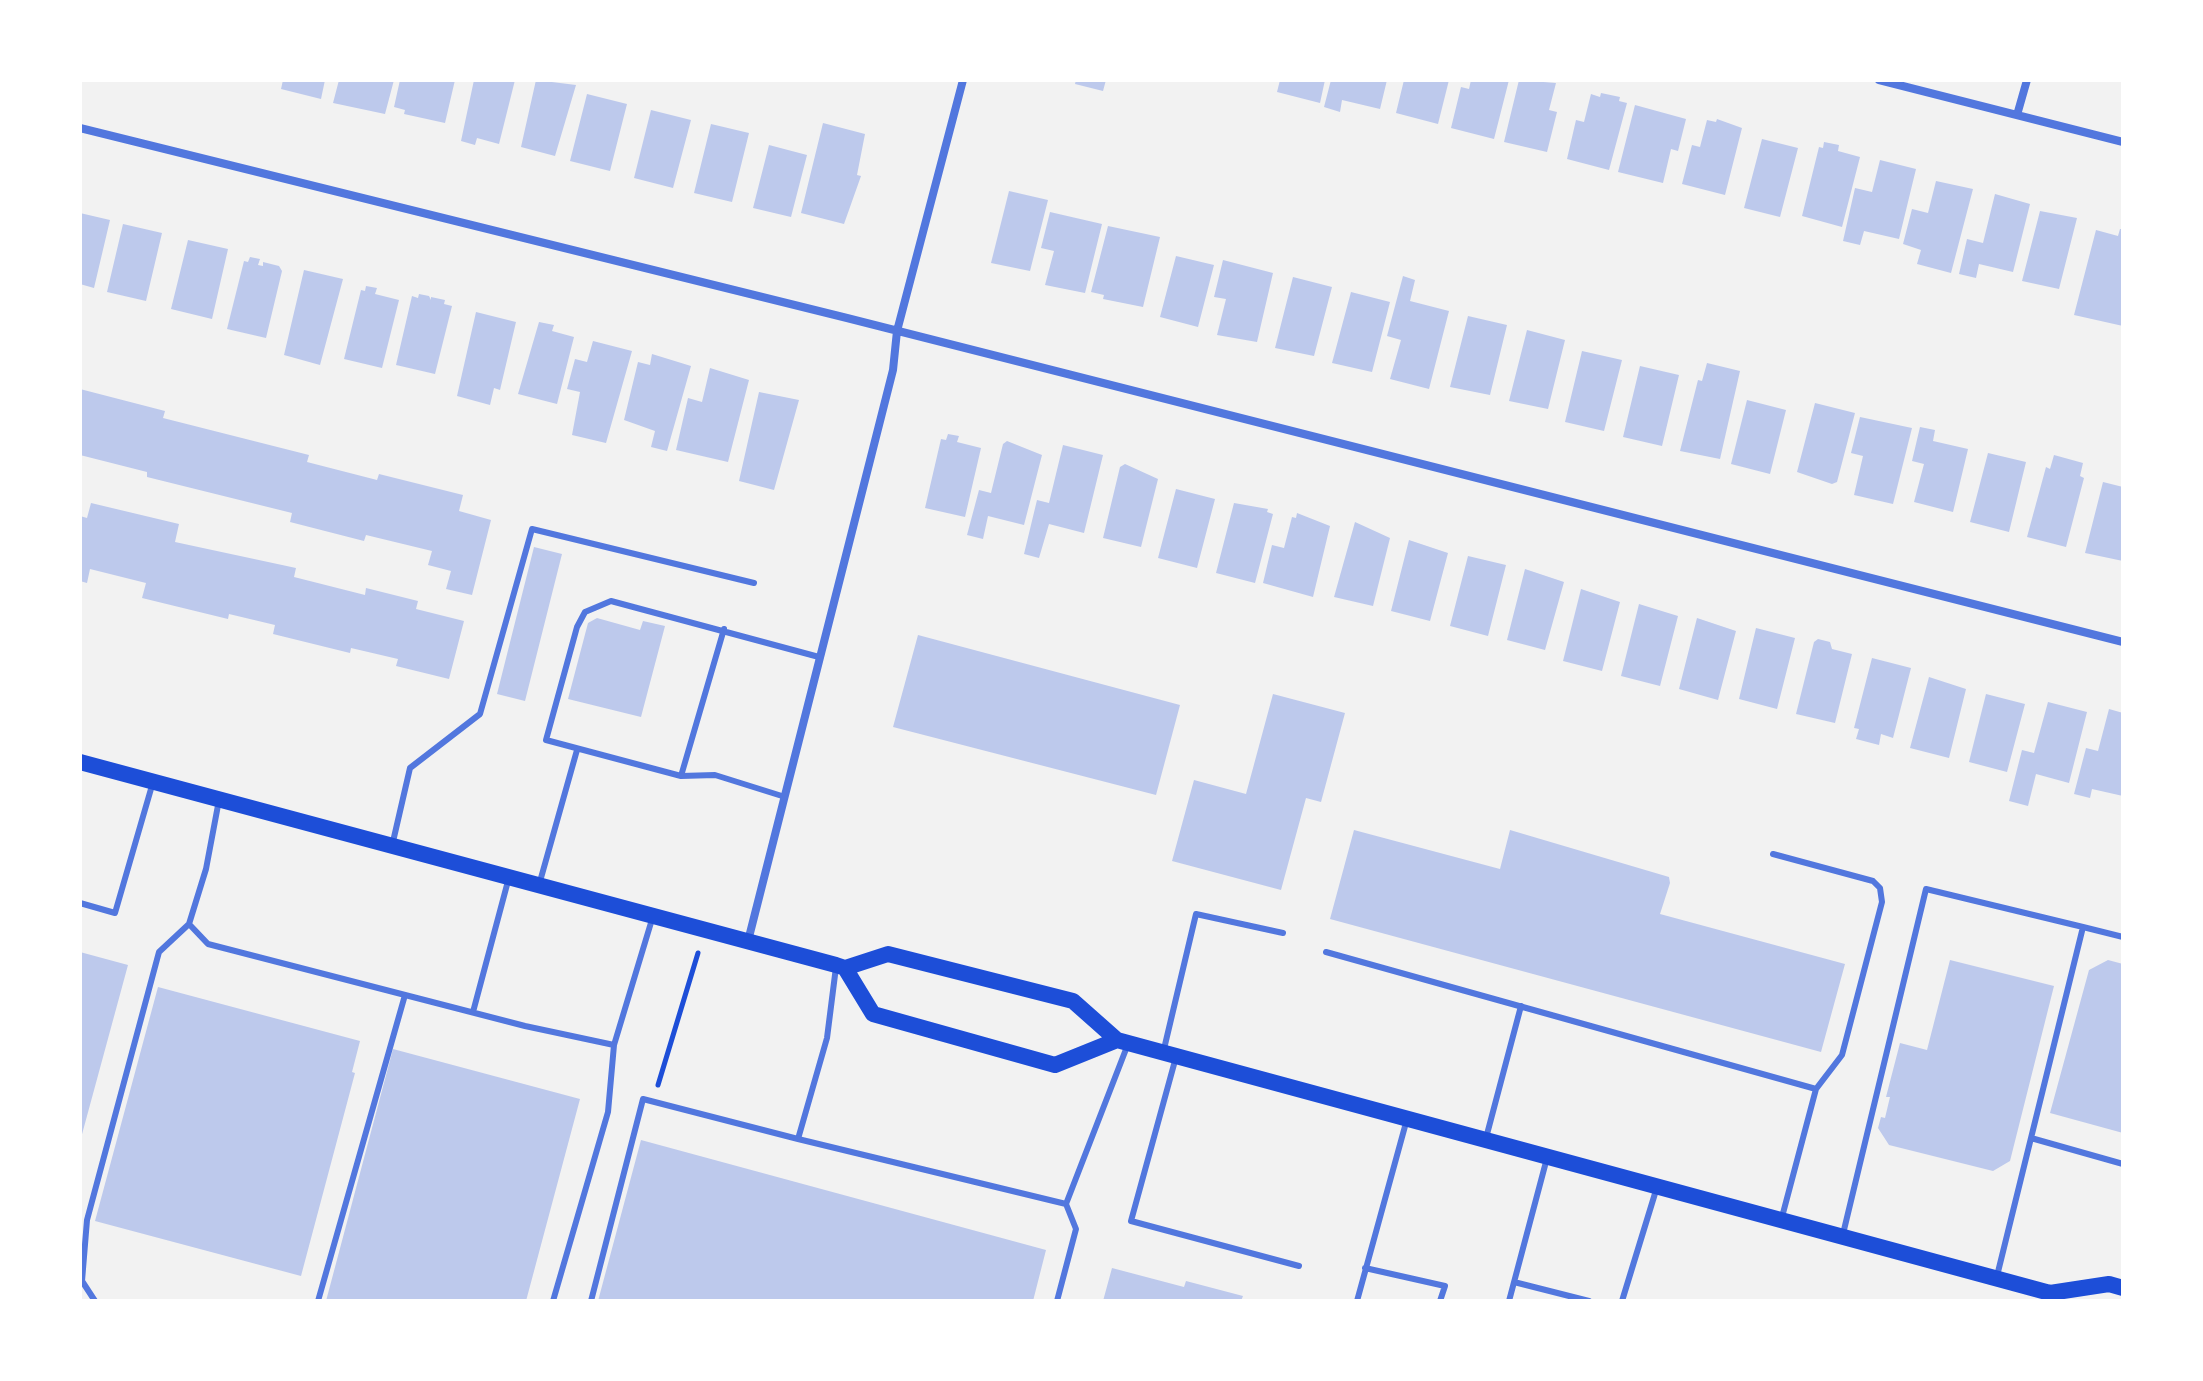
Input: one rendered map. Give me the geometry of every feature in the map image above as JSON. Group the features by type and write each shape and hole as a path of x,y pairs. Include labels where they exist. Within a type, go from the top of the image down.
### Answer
{"main road":[{"path":"80,762 841,966 888,954 1073,1001 1123,1042 2054,1297 2109,1284 2123,1288"},
{"path":"841,966 873,1014 1055,1065 1123,1042"}],"street":[{"path":"748,941 782,796 893,370 897,331 963,80"},
{"path":"1879,80 2123,142"},
{"path":"2017,115 2027,80"},
{"path":"80,128 897,331 2123,642"}],"lane":[{"path":"392,846 410,768 480,714 532,529 754,583"},
{"path":"782,796 715,775 681,776 546,740 577,627 585,612 611,601 819,657"},
{"path":"681,776 724,629"},
{"path":"539,886 577,750"},
{"path":"80,903 115,913 153,782"},
{"path":"95,1301 82,1281 87,1220 159,952 189,924 206,869 219,800"},
{"path":"1773,854 1873,881 1880,888 1882,902 1842,1055 1816,1089 1781,1220"},
{"path":"473,1012 509,878"},
{"path":"1843,1237 1926,889 2123,937"},
{"path":"1283,933 1196,914 1170,1055 1131,1221 1299,1266"},
{"path":"553,1301 608,1112 614,1045 653,916"},
{"path":"189,924 208,944 614,1045"},
{"path":"1996,1279 2083,927"},
{"path":"1326,952 1816,1089"},
{"path":"798,1139 827,1038 841,966"},
{"path":"318,1301 405,995"},
{"path":"1485,1140 1521,1006"},
{"path":"1057,1301 1076,1229 1066,1204 1123,1042"},
{"path":"591,1301 643,1099 1066,1204"},
{"path":"1357,1301 1407,1119"},
{"path":"2031,1138 2123,1164"},
{"path":"1509,1301 1548,1157"},
{"path":"1622,1301 1657,1187"},
{"path":"1365,1268 1445,1286 1440,1301"},
{"path":"1514,1282 1589,1301"}],"path":[{"path":"655,1102 662,1064 706,930"}],"building":[{"path":"283,80 325,80 321,99 281,89"},
{"path":"339,80 394,80 385,114 333,103"},
{"path":"400,80 455,80 445,123 404,114 405,110 394,107"},
{"path":"474,80 515,80 499,144 477,138 475,145 461,141"},
{"path":"536,80 576,85 555,156 521,147"},
{"path":"1076,80 1106,80 1103,91 1075,84"},
{"path":"1280,80 1325,80 1320,103 1277,92"},
{"path":"1331,80 1387,80 1380,109 1342,100 1340,112 1324,107"},
{"path":"1404,80 1449,80 1438,124 1396,113"},
{"path":"1471,80 1509,80 1494,139 1451,128 1461,87 1469,89"},
{"path":"1519,80 1556,83 1549,110 1557,112 1547,152 1504,142"},
{"path":"1601,93 1620,97 1619,101 1627,103 1609,170 1567,159 1576,120 1584,122 1591,94 1600,97"},
{"path":"587,94 627,104 610,171 570,161"},
{"path":"1635,105 1686,119 1678,151 1671,149 1663,183 1618,172"},
{"path":"651,110 691,120 673,188 634,178"},
{"path":"1717,119 1742,128 1725,195 1682,184 1692,145 1700,147 1707,120 1716,122"},
{"path":"823,123 865,134 857,175 861,176 844,224 801,213"},
{"path":"711,124 749,133 732,202 694,193"},
{"path":"1762,139 1798,148 1780,217 1744,208"},
{"path":"1824,142 1839,145 1838,151 1860,157 1842,227 1802,216 1819,147 1823,148"},
{"path":"769,145 807,155 791,217 753,208"},
{"path":"1880,160 1916,169 1899,239 1864,231 1860,245 1843,241 1855,188 1872,192"},
{"path":"1936,181 1973,189 1951,273 1917,264 1921,250 1903,244 1912,209 1928,213"},
{"path":"1009,191 1048,200 1030,271 991,263"},
{"path":"1995,194 2030,204 2013,272 1979,264 1976,278 1959,274 1967,239 1983,243"},
{"path":"2040,211 2077,218 2059,289 2022,281"},
{"path":"1050,212 1102,224 1085,293 1045,285 1054,251 1041,248"},
{"path":"80,213 110,220 94,288 80,284"},
{"path":"123,224 162,233 146,301 107,292"},
{"path":"1108,226 1160,237 1143,307 1103,299 1104,295 1091,292"},
{"path":"2120,229 2123,229 2123,326 2074,315 2096,230 2118,236"},
{"path":"188,240 228,249 212,319 171,309"},
{"path":"1176,256 1214,265 1198,327 1160,317"},
{"path":"250,257 260,259 258,265 263,266 263,262 279,266 282,271 266,338 227,329 244,261 248,262"},
{"path":"1223,260 1273,273 1257,342 1217,335 1226,299 1214,297"},
{"path":"304,270 343,279 320,365 284,355"},
{"path":"1403,276 1415,280 1410,301 1449,311 1429,389 1390,379 1401,340 1387,336"},
{"path":"1293,277 1332,287 1314,356 1275,348"},
{"path":"366,286 377,288 375,294 399,300 382,368 344,359 361,290 365,291"},
{"path":"1351,292 1390,302 1372,372 1332,363"},
{"path":"419,294 429,296 431,300 431,297 445,300 444,304 452,306 435,374 396,365 412,296 418,298"},
{"path":"476,312 516,322 500,390 494,388 490,405 457,396"},
{"path":"1468,316 1507,325 1490,395 1450,387"},
{"path":"539,322 554,325 552,331 574,337 557,404 518,394"},
{"path":"1527,330 1565,340 1548,409 1509,401"},
{"path":"593,341 632,351 606,443 572,435 580,392 567,389 575,359 587,362"},
{"path":"1582,351 1622,360 1604,431 1565,422"},
{"path":"652,354 691,366 667,451 651,447 655,431 624,420 638,362 650,365"},
{"path":"1707,363 1740,371 1720,459 1680,451 1698,380 1702,381"},
{"path":"1640,366 1679,375 1662,446 1623,437"},
{"path":"710,368 749,380 728,462 676,450 688,398 702,402"},
{"path":"80,389 165,411 163,418 309,455 307,462 377,480 379,474 463,495 459,511 491,520 472,595 446,589 451,571 428,565 432,551 366,535 364,541 290,522 292,513 147,477 147,472 80,455"},
{"path":"759,392 799,400 774,490 739,481"},
{"path":"1747,400 1786,410 1770,474 1731,464"},
{"path":"1815,403 1855,413 1837,482 1832,484 1797,472"},
{"path":"1860,417 1912,428 1893,504 1854,495 1863,456 1851,453"},
{"path":"1920,427 1935,430 1933,441 1968,449 1953,512 1914,502 1924,464 1912,461"},
{"path":"948,434 959,436 957,442 981,448 965,517 925,508 941,439 946,440"},
{"path":"1007,441 1042,455 1024,525 988,516 983,539 967,535 979,490 991,493 1003,444"},
{"path":"1063,445 1103,455 1084,533 1049,524 1039,558 1024,554 1037,500 1049,503"},
{"path":"1988,453 2026,462 2009,532 1970,522"},
{"path":"2054,455 2083,463 2080,476 2084,478 2066,547 2027,537 2046,467 2050,469"},
{"path":"1125,464 1158,479 1141,547 1103,538 1120,467"},
{"path":"2103,482 2123,487 2123,561 2085,553"},
{"path":"1176,489 1215,499 1197,568 1158,558"},
{"path":"91,503 179,524 175,542 296,568 294,577 365,595 366,588 418,601 416,609 464,621 449,679 396,666 398,659 351,648 350,653 273,634 275,625 229,614 228,619 142,598 146,583 90,569 87,583 80,581 80,516 87,518"},
{"path":"1234,503 1268,509 1267,512 1273,514 1255,583 1216,573"},
{"path":"1297,513 1330,526 1313,597 1263,583 1272,545 1284,548 1292,517 1296,518"},
{"path":"1355,522 1390,538 1373,606 1334,597"},
{"path":"1409,540 1448,553 1430,621 1391,611"},
{"path":"534,547 562,554 525,701 497,694"},
{"path":"1468,556 1506,565 1488,636 1450,626"},
{"path":"1525,569 1564,582 1545,650 1507,640"},
{"path":"1581,589 1620,602 1602,671 1563,661"},
{"path":"1639,604 1678,616 1660,686 1621,676"},
{"path":"597,618 640,630 643,621 665,626 641,717 568,699 588,623"},
{"path":"1697,618 1736,631 1718,700 1679,689"},
{"path":"1756,628 1795,638 1777,709 1739,699"},
{"path":"918,635 1180,705 1156,795 893,727"},
{"path":"1818,639 1830,642 1832,649 1852,654 1835,723 1796,714 1814,642"},
{"path":"1872,658 1911,668 1893,738 1881,734 1879,745 1856,739 1859,729 1854,728"},
{"path":"1929,677 1966,689 1949,758 1910,748"},
{"path":"1273,694 1345,713 1321,802 1306,798 1281,890 1172,861 1194,780 1246,794"},
{"path":"1986,694 2025,704 2007,772 1969,762"},
{"path":"2048,702 2087,712 2069,783 2036,774 2028,806 2009,801 2022,750 2034,753"},
{"path":"2109,709 2123,713 2123,796 2092,789 2090,798 2074,794 2086,748 2098,751"},
{"path":"1354,830 1500,869 1510,830 1669,877 1660,914 1845,964 1821,1052 1330,919"},
{"path":"80,952 128,965 81,1138 80,1138"},
{"path":"1950,960 2054,986 2010,1161 1993,1171 1889,1145 1878,1128 1881,1117 1885,1118 1890,1097 1886,1097 1900,1043 1927,1050"},
{"path":"2108,960 2123,964 2123,1133 2050,1113 2089,970"},
{"path":"158,987 360,1041 352,1072 355,1073 301,1276 95,1221"},
{"path":"393,1049 580,1099 526,1301 326,1301"},
{"path":"641,1140 1046,1250 1033,1301 598,1301"},
{"path":"1112,1268 1184,1287 1186,1281 1243,1296 1241,1301 1103,1301"}]}
